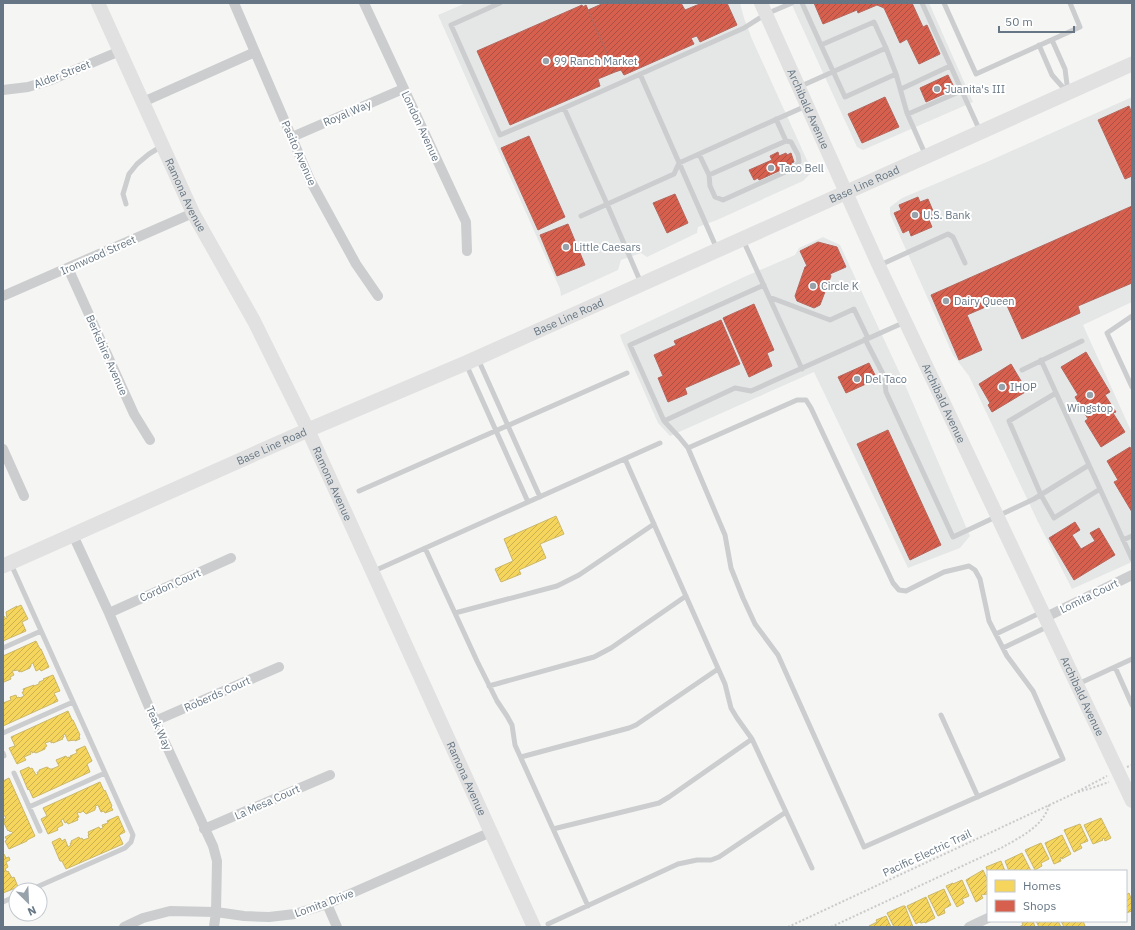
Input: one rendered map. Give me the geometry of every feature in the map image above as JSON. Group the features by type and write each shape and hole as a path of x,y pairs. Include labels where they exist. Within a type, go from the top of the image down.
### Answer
{"main road":[{"name":"Base Line Road","path":"7,565 308,430 471,360 846,193 1132,64"}],"street":[{"name":"Ramona Avenue","path":"98,3 194,213 254,321 308,430 534,927"},
{"name":"Pasito Avenue","path":"234,3 310,180 356,264 378,296"},
{"name":"London Avenue","path":"364,3 466,222 467,251"},
{"name":"Archibald Avenue","path":"763,9 879,266 1132,801"},
{"name":"Alder Street","path":"3,90 28,87 51,80 120,51"},
{"path":"143,102 256,52"},
{"name":"Royal Way","path":"292,137 403,89"},
{"name":"Ironwood Street","path":"3,296 194,213"},
{"name":"Berkshire Avenue","path":"68,268 134,414 150,440"},
{"path":"3,449 24,496"},
{"name":"Teak Way","path":"73,535 212,846 217,861 216,912 214,927"},
{"name":"Cordon Court","path":"109,613 231,558"},
{"name":"Lomita Court","path":"1046,618 1132,575"},
{"name":"Roberds Court","path":"155,721 279,667"},
{"name":"La Mesa Court","path":"204,829 330,775"},
{"name":"Lomita Drive","path":"124,927 143,918 170,911 216,912 244,916 269,917 295,914 326,904 490,832"},
{"path":"326,904 337,927"},
{"path":"969,927 987,918"}],"lane":[{"path":"500,3 451,25 500,135 744,28 763,9 792,3"},
{"path":"802,3 845,97 896,74"},
{"path":"922,3 980,132"},
{"path":"944,3 976,74 1080,27 1070,3"},
{"path":"821,45 874,22 886,48 896,74 908,114 926,156"},
{"path":"1052,40 1065,69 1068,93"},
{"path":"1039,45 1052,74 1068,93"},
{"path":"798,87 886,48"},
{"path":"901,89 950,66"},
{"path":"640,74 718,250"},
{"path":"908,114 961,91"},
{"path":"581,216 674,174 679,163 807,106"},
{"path":"564,108 641,284"},
{"path":"776,119 786,141"},
{"path":"699,154 709,175 710,186 715,197 723,200 794,168 799,162 798,156 791,142 786,141 709,175"},
{"path":"126,204 123,194 129,174 137,164 163,145"},
{"path":"879,266 948,234 953,237 965,263"},
{"path":"742,239 802,369"},
{"path":"688,448 797,400 806,400 893,583 900,590 906,591 944,572 969,566 975,570 980,579 989,621 1007,656 1033,691 1063,759 864,847 778,655 755,624 743,598 731,568 725,535 688,448 664,421 630,346 764,285"},
{"path":"769,297 830,320 854,309 866,339 884,376 886,392 953,537 1034,500 1089,465"},
{"path":"1132,316 1107,333 1132,387"},
{"path":"664,421 735,388 751,391 906,321"},
{"path":"1022,370 1082,341"},
{"path":"471,360 508,425 540,497"},
{"path":"471,360 496,430 528,502"},
{"path":"1041,360 1132,559"},
{"path":"359,491 627,372"},
{"path":"1056,393 1010,422 1041,495 1054,518 1100,489"},
{"path":"372,572 660,443"},
{"path":"625,459 725,684 731,708 752,739 812,868"},
{"path":"455,612 550,587 569,580 579,575 654,524"},
{"path":"1123,540 1132,536"},
{"path":"425,548 476,661 512,725 515,744 588,906"},
{"path":"7,565 41,631 133,835 131,842 125,848 48,882"},
{"path":"489,686 594,657 611,648 686,596"},
{"path":"996,634 1046,618"},
{"path":"1002,648 1046,618"},
{"path":"3,648 41,631"},
{"path":"1077,684 1132,659"},
{"path":"1115,667 1132,705"},
{"path":"521,757 636,725 718,669"},
{"path":"3,733 73,702"},
{"path":"941,716 978,797"},
{"path":"553,829 659,803 752,739"},
{"path":"14,773 40,831"},
{"path":"29,807 105,773"},
{"path":"548,924 678,864 697,860 711,860 719,857 786,812"}],"path":[{"name":"Pacific Electric Trail","path":"1073,794 1092,788 1120,774 1132,765"},
{"name":"Pacific Electric Trail","path":"788,927 1048,805 1120,774"},
{"path":"831,927 1001,848 1024,835 1034,826 1048,809 1048,805"}],"shaded area":[{"path":"466,3 740,3 752,39 811,169 810,174 803,181 717,220 698,227 697,233 647,257 641,253 621,260 618,270 561,296 560,289 438,15"},
{"path":"791,3 929,3 973,102 863,150 857,147"},
{"path":"1132,97 1132,302 1083,325 1132,433 1132,562 1072,589 1038,522 969,376 953,355 890,214 890,207 902,198"},
{"path":"823,237 840,245 903,380 970,536 960,548 908,568 814,372 670,436 658,423 620,335 746,276 795,255 799,248"}],"building: Homes":[{"path":"556,516 564,534 540,544 546,558 519,570 521,574 501,582 495,569 513,561 504,539"},
{"path":"21,605 28,619 22,622 26,631 3,641 3,616 6,619 6,612"},
{"path":"36,641 49,667 41,671 40,669 36,671 33,663 31,664 30,668 21,672 18,670 12,671 14,675 10,677 11,679 4,682 3,656"},
{"path":"53,675 60,691 54,693 58,701 3,726 3,703 11,700 10,697 16,695 17,698 24,696 22,692 24,692 23,689 39,684 39,682 44,680 43,679"},
{"path":"68,711 80,735 80,739 68,741 65,734 63,735 63,739 53,743 51,743 51,741 45,743 47,746 45,749 36,753 32,753 32,751 30,752 31,754 24,757 26,760 17,764 9,748 15,746 11,737"},
{"path":"85,746 92,761 87,764 90,772 33,798 20,771 29,767 30,769 32,768 36,775 38,774 37,772 39,772 39,770 47,767 52,769 59,766 56,760 66,756 67,758 71,758 70,756 77,753 76,750"},
{"path":"9,778 35,836 9,849 5,841 7,840 5,837 13,833 9,830 8,831 3,821 5,821 4,819 6,818 4,815 3,816 3,781"},
{"path":"100,782 113,810 105,813 104,811 101,812 98,805 95,806 95,810 86,814 83,811 77,813 79,817 77,818 78,820 68,824 67,822 65,823 63,819 61,820 63,825 57,828 58,830 48,834 41,819 47,816 43,808"},
{"path":"118,816 125,832 119,835 123,844 66,869 62,861 60,861 52,842 60,838 62,841 65,839 68,847 71,845 70,843 72,843 71,841 79,837 83,840 89,838 88,832 99,827 100,829 103,828 102,825 108,823 107,821"},
{"path":"1101,818 1111,838 1105,841 1104,838 1102,839 1103,840 1093,844 1084,825"},
{"path":"1080,824 1088,841 1080,844 1082,848 1074,852 1064,830"},
{"path":"1062,835 1071,854 1062,859 1061,857 1061,861 1054,864 1045,843"},
{"path":"1041,843 1049,859 1041,863 1042,866 1035,870 1025,850"},
{"path":"1022,853 1030,870 1009,870 1005,861"},
{"path":"4,854 6,858 9,857 10,860 6,862 8,867 5,869 12,878 14,877 16,882 8,882 8,891 3,893"},
{"path":"1001,861 1005,870 987,870 986,867"},
{"path":"983,870 987,879 987,894 981,895 983,898 976,902 966,880"},
{"path":"962,880 969,896 962,899 964,903 957,907 946,886"},
{"path":"944,889 951,905 944,909 945,913 938,916 928,896"},
{"path":"1129,893 1132,901 1132,911 1127,913 1127,894"},
{"path":"926,897 935,918 925,923 919,922 916,924 907,906"},
{"path":"905,906 913,927 894,927 887,913"},
{"path":"886,916 891,927 869,926 877,922 876,920"},
{"path":"1033,922 1035,927 1019,927 1023,925 1022,923"},
{"path":"1036,922 1058,922 1061,927 1039,927"},
{"path":"1062,922 1083,922 1085,926 1083,927 1064,927"}],"building: Shops":[{"path":"604,3 681,3 685,10 702,3 727,3 737,25 700,42 697,36 691,38 694,44 624,75 621,70 615,72 588,10"},
{"path":"814,3 912,3 923,27 927,25 940,54 919,64 907,39 900,43 884,8 877,5 858,13 857,10 823,24"},
{"name":"99 Ranch Market","path":"582,5 583,7 586,5 615,72 598,79 600,86 510,125 477,51"},
{"name":"Juanita's III","path":"948,75 955,89 926,102 920,88"},
{"path":"885,97 899,127 862,143 848,114"},
{"path":"1129,106 1132,113 1132,176 1125,179 1098,120"},
{"path":"529,136 565,217 538,230 501,148"},
{"name":"Taco Bell","path":"778,152 779,156 786,153 787,155 791,153 794,162 791,163 792,165 759,180 758,178 754,180 749,170 772,160 770,156"},
{"path":"675,194 688,223 667,233 653,203"},
{"name":"U.S. Bank","path":"918,197 920,202 928,199 936,218 929,220 932,227 911,236 909,230 903,233 894,213 901,210 899,205"},
{"path":"1132,206 1132,249 1130,250 1132,254 1132,283 1078,306 1080,313 1022,339 1004,299 967,315 982,350 959,360 931,295"},
{"path":"568,224 585,265 557,276 540,235"},
{"path":"818,242 837,247 846,267 830,274 831,276 820,305 814,308 797,301 795,296 805,267 807,266 800,251"},
{"path":"754,304 774,350 767,353 772,366 749,377 723,318"},
{"path":"721,320 740,364 685,388 687,394 668,402 658,378 663,376 654,355 676,345 674,341"},
{"path":"1086,352 1110,392 1105,395 1116,412 1113,413 1125,432 1101,447 1085,421 1088,419 1075,397 1078,395 1061,367"},
{"path":"869,363 877,379 846,393 838,377"},
{"path":"1011,364 1027,391 992,412 988,405 990,403 979,384"},
{"path":"888,430 941,545 910,560 857,444"},
{"path":"1130,447 1132,451 1132,512 1114,482 1118,480 1107,461"},
{"path":"1075,522 1080,530 1072,535 1081,549 1095,541 1090,533 1099,528 1115,555 1074,580 1049,538"}],"place":[{"name":"99 Ranch Market","path":"546,61"},
{"name":"Juanita's III","path":"937,89"},
{"name":"Taco Bell","path":"771,168"},
{"name":"U.S. Bank","path":"915,215"},
{"name":"Little Caesars","path":"566,247"},
{"name":"Circle K","path":"813,286"},
{"name":"Dairy Queen","path":"946,301"},
{"name":"Del Taco","path":"857,379"},
{"name":"IHOP","path":"1002,387"},
{"name":"Wingstop","path":"1090,395"}]}
